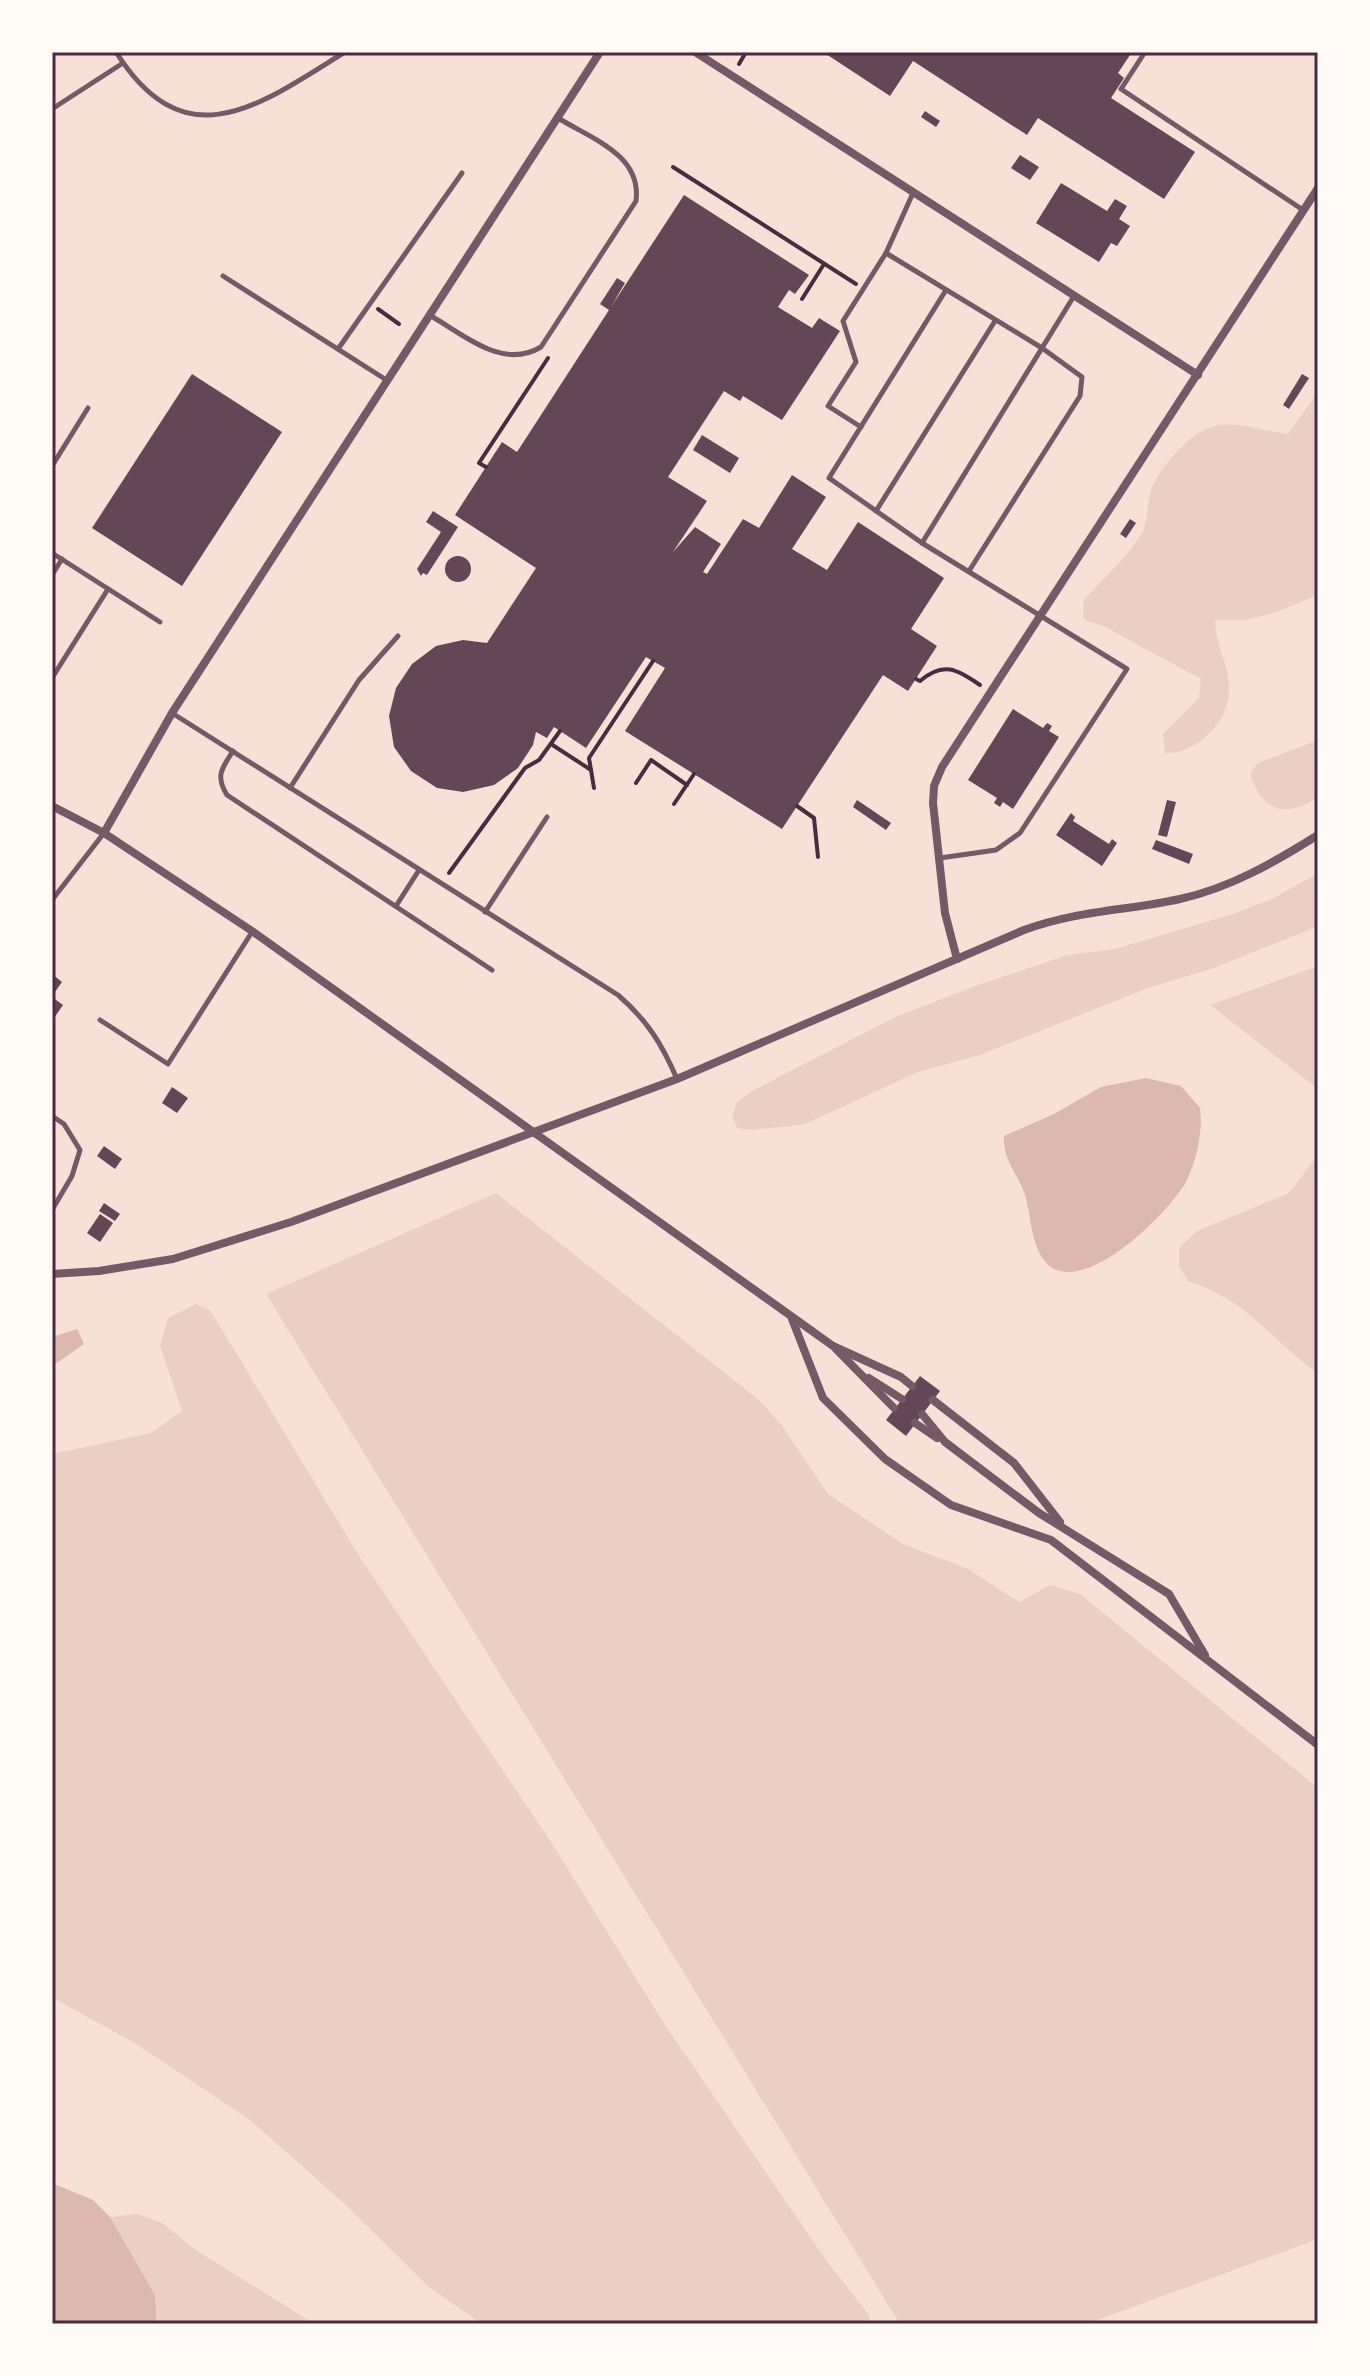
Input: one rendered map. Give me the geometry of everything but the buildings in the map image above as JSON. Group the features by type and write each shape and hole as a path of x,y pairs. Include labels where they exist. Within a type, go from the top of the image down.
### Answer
{"street":[{"path":"104,833 172,713 600,52"},
{"path":"695,52 1198,375"},
{"path":"957,959 945,913 933,803 938,777 1318,188"},
{"path":"52,806 104,833 252,931 833,1346 901,1377 912,1386"},
{"path":"52,1274 114,1269 222,1245 677,1079 1063,915 1179,899 1220,888 1259,870 1318,835"},
{"path":"791,1317 823,1398 885,1459 951,1505 1051,1540 1318,1745"},
{"path":"833,1346 894,1408"},
{"path":"854,1369 902,1399"},
{"path":"933,1400 1014,1463 1066,1529"},
{"path":"922,1414 945,1442"},
{"path":"915,1423 1039,1513 1169,1594 1187,1620 1207,1659"}],"lane":[{"path":"116,52 136,83 154,98 177,109 227,114 259,105 345,52"},
{"path":"1145,52 1121,89 1304,210"},
{"path":"52,109 123,63"},
{"path":"431,316 497,353 526,356 541,347 636,201 639,183 630,166 619,155 558,118"},
{"path":"338,349 462,173"},
{"path":"861,427 828,406 856,362 843,321 886,253 913,193"},
{"path":"886,253 1076,370 1084,387 969,571"},
{"path":"223,276 388,381"},
{"path":"940,858 996,850 1020,833 1127,669 922,543 829,478 946,290"},
{"path":"922,543 1074,295"},
{"path":"876,511 995,321"},
{"path":"52,466 88,408"},
{"path":"52,553 160,622"},
{"path":"52,575 62,559"},
{"path":"52,678 108,589"},
{"path":"290,788 359,680 398,636"},
{"path":"172,713 618,995 643,1016 662,1044 677,1079"},
{"path":"233,751 219,773 220,784 227,795 492,970"},
{"path":"485,912 547,817"},
{"path":"52,900 104,833"},
{"path":"396,907 419,870"},
{"path":"100,1020 168,1064 252,931"},
{"path":"52,1116 64,1124 80,1150 72,1176 52,1210"}],"path":[{"path":"736,67 746,52"},
{"path":"673,167 863,289"},
{"path":"802,299 824,264"},
{"path":"370,304 399,324"},
{"path":"486,467 479,463 548,358"},
{"path":"594,788 589,758 653,661"},
{"path":"916,679 920,681 931,671 944,667 955,668 982,687"},
{"path":"441,884 525,768 539,760 560,731"},
{"path":"551,744 591,770"},
{"path":"636,783 651,760 687,785"},
{"path":"674,804 694,774"},
{"path":"797,806 814,818 818,857"}],"shaded area":[{"path":"1318,392 1318,595 1274,613 1245,620 1215,620 1229,688 1224,712 1218,723 1199,742 1177,752 1165,753 1163,734 1199,698 1201,679 1103,626 1084,620 1083,601 1140,536 1153,485 1186,442 1200,432 1225,424 1288,434"},
{"path":"1318,740 1318,797 1296,808 1276,808 1268,804 1250,773 1258,763"},
{"path":"1318,873 1318,926 1214,968 1148,988 980,1055 918,1072 803,1125 750,1130 737,1128 732,1116 737,1102 754,1090 893,1018 1067,955 1115,949 1233,914 1272,899"},
{"path":"1318,966 1318,1089 1210,1005"},
{"path":"1146,1078 1181,1086 1200,1108 1198,1145 1187,1180 1147,1228 1107,1259 1086,1269 1067,1272 1051,1267 1036,1245 1026,1198 1008,1160 1004,1136 1054,1114 1101,1087"},
{"path":"1318,1155 1318,1373 1244,1310 1228,1299 1189,1282 1179,1266 1179,1248 1197,1231 1289,1193"},
{"path":"496,1193 758,1399 781,1424 828,1494 903,1544 968,1569 1019,1602 1050,1585 1080,1594 1318,1788 1318,2239 1087,2324 900,2324 266,1294"},
{"path":"196,1304 210,1310 361,1559 555,1848 665,2025 828,2263 870,2316 869,2324 482,2324 429,2287 348,2207 250,2120 138,2045 52,1997 52,1454 151,1433 182,1411 160,1346 168,1318"},
{"path":"77,1329 84,1344 54,1365 52,1389 52,1337"},
{"path":"52,2183 93,2200 110,2217 155,2295 157,2324 52,2324"},
{"path":"138,2214 164,2224 194,2249 315,2324 158,2323 155,2295 110,2217"}]}
